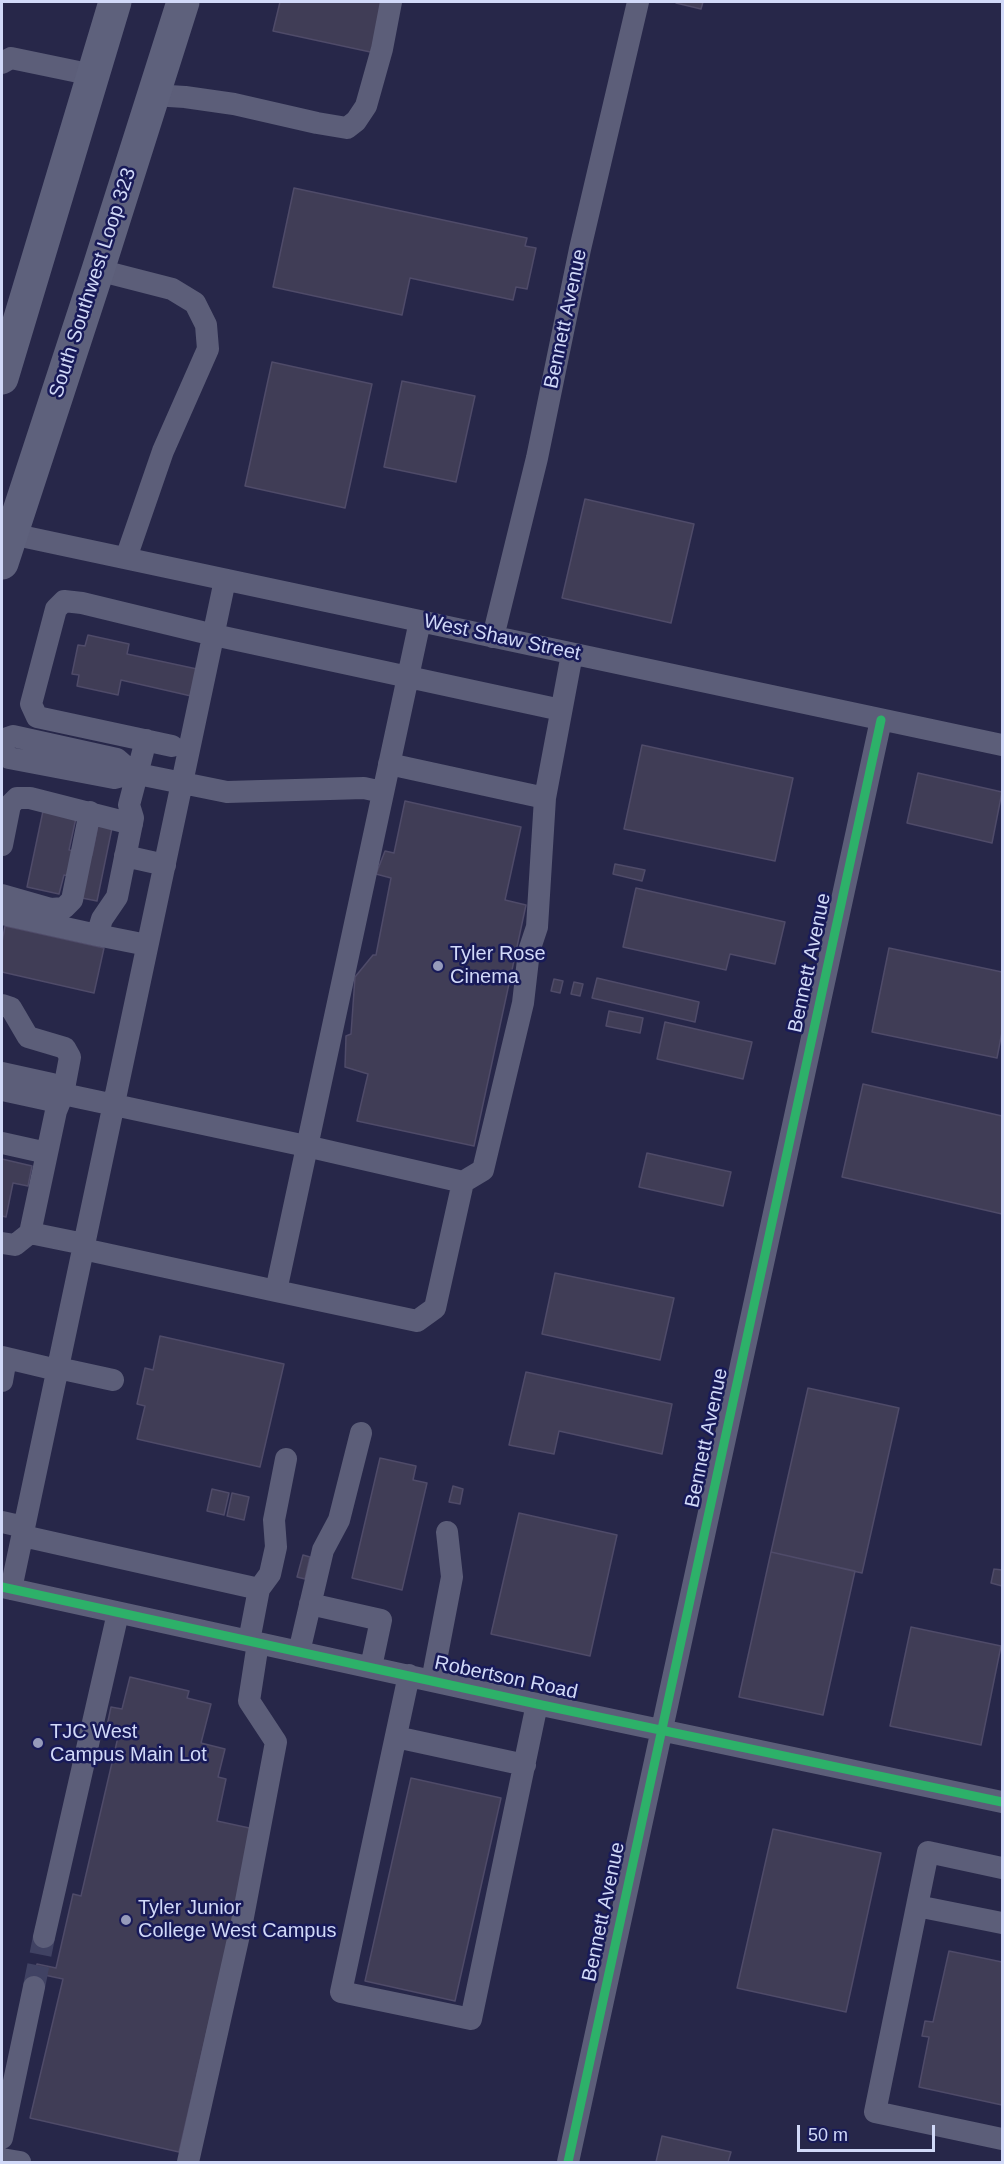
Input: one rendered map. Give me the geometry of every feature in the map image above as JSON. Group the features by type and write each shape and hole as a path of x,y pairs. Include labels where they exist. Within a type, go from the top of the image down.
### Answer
{"highway":[{"path":"2,378 115,2"},
{"name":"South Southwest Loop 323","path":"5,543 98,270 183,2"}],"street":[{"path":"153,95 234,104 347,128 356,121 366,106 382,49 391,2"},
{"name":"Bennett Avenue","path":"493,637 537,458 580,249 638,2"},
{"path":"2,63 11,58 93,75"},
{"path":"98,270 172,289 195,303 206,325 208,349 163,451 126,558"},
{"name":"West Shaw Street","path":"5,543 126,558 1002,745"},
{"path":"6,1588 24,1531 225,580"},
{"path":"172,746 37,717 31,704 56,609 64,601 82,603 213,635 561,711"},
{"path":"276,1291 420,621"},
{"path":"30,1233 276,1291 417,1321 435,1308 464,1182 483,1170 523,1004 529,951 537,927 545,798 572,654"},
{"name":"Bennett Avenue","path":"568,2163 881,720"},
{"path":"2,740 13,736 117,759 136,773 243,793 364,788 382,792"},
{"path":"97,935 102,919 117,897 133,818 129,805 146,740"},
{"path":"2,750 9,758 114,778 136,773"},
{"path":"389,764 545,798"},
{"path":"2,845 10,805 17,798 30,798 132,824"},
{"path":"2,895 51,909 64,908 72,900 90,812"},
{"path":"125,856 165,865"},
{"path":"2,914 147,945"},
{"path":"2,1005 11,1008 28,1037 65,1048 70,1056 30,1233 15,1245 2,1242"},
{"path":"2,1073 52,1084 63,1094 464,1182"},
{"path":"2,1090 53,1101 63,1094"},
{"path":"2,1143 47,1153"},
{"path":"2,1381 4,1358 112,1380"},
{"path":"299,1652 323,1550 339,1520 361,1433"},
{"path":"188,2163 243,1917 276,1742 249,1701 259,1589 270,1574 276,1547 274,1520 286,1459"},
{"path":"2,1522 24,1531 259,1589"},
{"path":"432,1681 452,1577 447,1532"},
{"name":"Robertson Road","path":"6,1588 537,1704 1002,1802"},
{"path":"310,1604 381,1620 371,1667"},
{"path":"44,1937 118,1612"},
{"path":"409,1676 341,1992 471,2019 537,1704"},
{"path":"396,1737 525,1765"},
{"path":"1002,1868 928,1852 875,2112 1002,2139"},
{"path":"917,1906 1002,1923"},
{"path":"2,2138 34,1987"},
{"path":"2,2159 20,2163"}],"building":[{"path":"280,2 385,2 375,53 273,31"},
{"path":"676,2 703,2 701,9"},
{"path":"294,188 527,238 525,246 536,248 527,289 516,287 513,300 410,278 402,315 273,287"},
{"path":"272,362 372,384 345,508 245,486"},
{"path":"402,381 475,396 456,482 384,467"},
{"path":"585,499 694,524 671,623 562,598"},
{"path":"88,635 129,644 127,654 197,669 191,696 121,680 118,695 77,686 79,675 72,674 78,645 85,646"},
{"path":"642,745 793,778 775,861 624,829"},
{"path":"918,773 1002,792 992,843 907,823"},
{"name":"Tyler Rose Cinema","path":"405,801 521,827 505,900 526,905 474,1146 357,1121 368,1074 345,1067 346,1036 351,1034 355,977 373,955 376,955 391,878 376,874 385,851 394,853"},
{"path":"43,811 76,818 69,850 92,855 98,825 112,828 97,901 82,898 86,879 64,875 59,894 27,887"},
{"path":"615,864 645,870 642,881 613,874"},
{"path":"636,888 785,922 775,964 730,954 726,970 623,947"},
{"path":"5,926 104,948 94,993 2,972 2,942"},
{"path":"889,948 1002,972 1002,1032 997,1058 872,1032"},
{"path":"597,978 699,1002 695,1022 592,998"},
{"path":"554,979 563,981 560,993 551,991"},
{"path":"574,982 583,984 580,996 571,994"},
{"path":"609,1011 643,1018 640,1033 606,1026"},
{"path":"665,1022 752,1042 743,1079 657,1059"},
{"path":"863,1084 1002,1116 1002,1214 842,1177"},
{"path":"647,1153 731,1172 723,1206 639,1187"},
{"path":"2,1159 32,1166 28,1186 13,1183 6,1217 2,1216"},
{"path":"555,1273 674,1298 660,1360 542,1334"},
{"path":"160,1336 284,1364 260,1467 137,1439 145,1406 137,1404 145,1368 153,1370"},
{"path":"526,1372 672,1404 662,1454 559,1431 554,1454 509,1445"},
{"path":"808,1388 899,1408 862,1573 771,1552"},
{"path":"380,1458 416,1466 413,1480 427,1483 402,1590 352,1578"},
{"path":"453,1486 463,1489 460,1504 449,1502"},
{"path":"212,1489 229,1493 224,1515 207,1511"},
{"path":"232,1493 249,1497 244,1520 227,1516"},
{"path":"519,1513 617,1535 590,1656 491,1634"},
{"path":"771,1552 855,1571 823,1715 739,1697"},
{"path":"303,1555 310,1557 305,1579 297,1577"},
{"path":"994,1569 1002,1570 1002,1586 991,1583"},
{"path":"911,1627 1001,1646 981,1745 890,1726"},
{"path":"130,1677 189,1691 187,1698 211,1704 201,1743 225,1749 218,1777 226,1779 217,1821 254,1829 179,2152 30,2118 63,1979 35,1973 37,1964 56,1968 73,1894 81,1896 118,1737 105,1735 111,1707 122,1709"},
{"path":"411,1778 501,1798 455,2001 365,1981"},
{"path":"773,1829 881,1853 846,2012 737,1988"},
{"path":"949,1951 1002,1962 1002,2105 919,2087 929,2037 922,2036 925,2021 933,2022"},
{"path":"662,2136 731,2152 728,2162 656,2162"}],"tunnel":[{"path":"34,1987 44,1937"}],"cycle path":[{"path":"568,2162 881,720"},
{"path":"2,1587 537,1704 1002,1802"}],"place":[{"name":"Tyler Rose Cinema","path":"438,966"},
{"name":"TJC West Campus Main Lot","path":"38,1743"},
{"name":"Tyler Junior College West Campus","path":"126,1920"}]}
